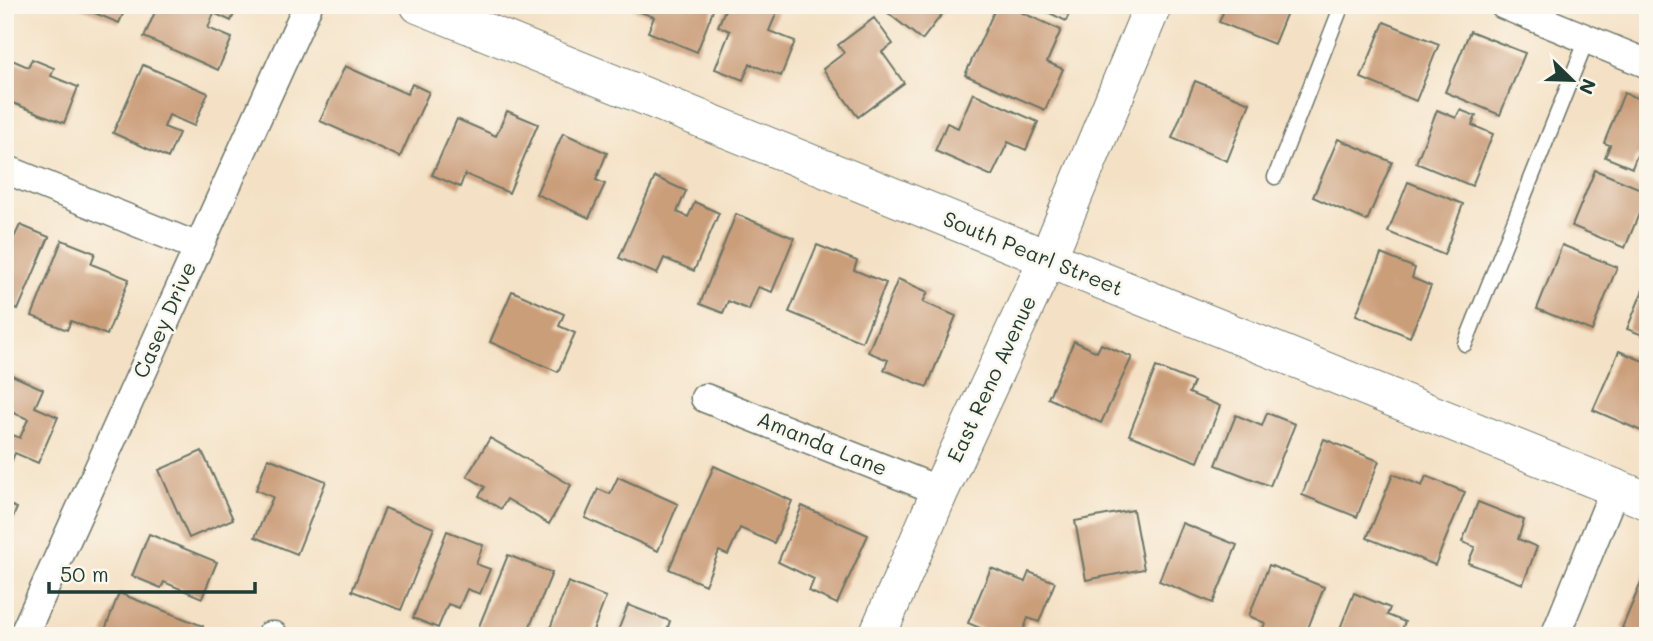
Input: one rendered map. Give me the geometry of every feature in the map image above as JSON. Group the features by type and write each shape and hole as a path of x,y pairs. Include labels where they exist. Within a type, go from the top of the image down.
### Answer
{"street":[{"name":"Casey Drive","path":"23,636 308,5"},
{"name":"South Pearl Street","path":"419,5 479,16 1047,260 1631,494"},
{"name":"East Reno Avenue","path":"877,636 940,491 1047,260 1153,5"},
{"path":"1504,5 1552,14 1587,39 1648,64"},
{"path":"5,169 198,247"},
{"name":"Amanda Lane","path":"705,398 940,491"},
{"path":"1555,636 1631,494"}],"lane":[{"path":"1275,177 1342,5"},
{"path":"1465,344 1587,39"}],"building":[{"path":"75,5 127,5 119,23"},
{"path":"158,5 238,5 231,21 214,13 208,28 232,38 218,70 144,37"},
{"path":"634,5 715,5 697,52 648,32 654,17 632,9"},
{"path":"727,5 760,5 777,12 769,31 795,41 781,76 750,64 743,80 715,69 730,31 718,26"},
{"path":"878,5 949,5 922,40"},
{"path":"997,5 1005,5 1061,30 1047,62 1063,69 1045,110 965,75"},
{"path":"1033,5 1073,5 1066,21"},
{"path":"1226,5 1290,5 1274,44 1219,22"},
{"path":"874,18 893,44 882,52 904,83 858,117 823,69 844,53 838,45"},
{"path":"1384,22 1439,44 1416,101 1361,78"},
{"path":"1470,31 1525,53 1500,115 1445,92"},
{"path":"5,57 28,67 32,59 54,68 51,76 78,87 64,123 5,100"},
{"path":"143,65 208,93 194,126 169,115 164,127 179,133 168,158 113,133"},
{"path":"345,66 407,94 412,84 429,92 400,157 320,121"},
{"path":"1195,81 1250,103 1227,161 1172,138"},
{"path":"973,93 1038,122 1026,150 1008,142 992,176 935,151 947,123 958,128"},
{"path":"1624,93 1648,102 1648,159 1637,155 1632,168 1605,157 1610,145 1604,143"},
{"path":"1437,110 1456,118 1460,110 1476,116 1472,125 1493,134 1472,186 1416,163"},
{"path":"507,111 538,124 509,193 465,174 460,187 432,175 457,119 496,136"},
{"path":"563,133 607,153 596,180 605,184 589,218 536,194"},
{"path":"1338,139 1392,162 1367,221 1313,197"},
{"path":"1595,170 1648,192 1625,248 1572,226"},
{"path":"655,177 686,191 677,212 688,217 695,202 719,213 694,271 664,258 657,274 619,258"},
{"path":"1408,182 1463,204 1444,255 1388,232"},
{"path":"736,214 794,238 772,292 758,287 749,310 728,301 723,313 700,304"},
{"path":"20,225 49,237 18,310 5,305 5,241 11,244"},
{"path":"62,240 95,253 91,264 129,279 107,335 71,321 67,330 32,316"},
{"path":"817,245 857,261 854,270 886,283 862,342 789,312"},
{"path":"1562,245 1617,267 1592,331 1537,309"},
{"path":"1381,254 1415,268 1412,278 1431,286 1410,337 1356,315"},
{"path":"1648,278 1648,337 1627,329"},
{"path":"898,279 928,292 923,302 956,316 927,387 884,370 888,360 868,352"},
{"path":"512,291 564,314 559,326 575,333 558,372 490,342"},
{"path":"1074,341 1097,352 1101,344 1132,357 1101,423 1048,398"},
{"path":"1619,351 1648,363 1648,434 1593,410"},
{"path":"1156,367 1194,382 1189,393 1220,406 1198,462 1129,435"},
{"path":"5,372 43,389 35,407 58,417 38,463 15,453 9,468 5,467 5,432 20,438 28,419 5,409"},
{"path":"1267,413 1295,424 1270,486 1216,465 1236,415 1262,426"},
{"path":"490,438 571,485 549,524 507,499 501,509 479,496 485,487 467,476"},
{"path":"1324,439 1379,461 1357,517 1302,495"},
{"path":"202,451 233,519 189,538 159,470"},
{"path":"268,458 326,481 297,554 255,537 273,497 256,490"},
{"path":"714,466 792,501 774,543 740,528 728,555 719,551 705,585 669,569"},
{"path":"1393,474 1422,486 1426,476 1465,492 1435,565 1367,538"},
{"path":"618,477 678,504 658,551 585,518 598,489 610,494"},
{"path":"1478,502 1524,520 1518,539 1537,547 1523,584 1468,563 1475,547 1462,542"},
{"path":"5,503 17,508 5,535"},
{"path":"802,506 868,535 837,604 809,591 814,579 778,562"},
{"path":"385,508 434,528 401,610 352,591"},
{"path":"1133,510 1144,569 1086,580 1075,521"},
{"path":"1182,523 1237,545 1213,603 1159,581"},
{"path":"447,531 483,545 476,564 490,569 480,594 467,589 459,608 448,604 438,628 413,618"},
{"path":"149,534 217,562 202,598 164,582 161,588 132,576"},
{"path":"508,555 552,573 526,636 475,636"},
{"path":"1269,565 1324,587 1305,636 1266,636 1261,634 1265,623 1249,616"},
{"path":"1648,566 1648,636 1640,636 1622,628"},
{"path":"991,568 1025,582 1029,572 1055,582 1039,622 1028,618 1021,636 999,636 968,623"},
{"path":"568,582 606,597 591,636 547,636"},
{"path":"119,593 203,626 199,636 103,635"},
{"path":"1354,593 1390,608 1387,615 1405,622 1399,636 1337,636"},
{"path":"628,605 670,621 665,636 616,636"}]}
